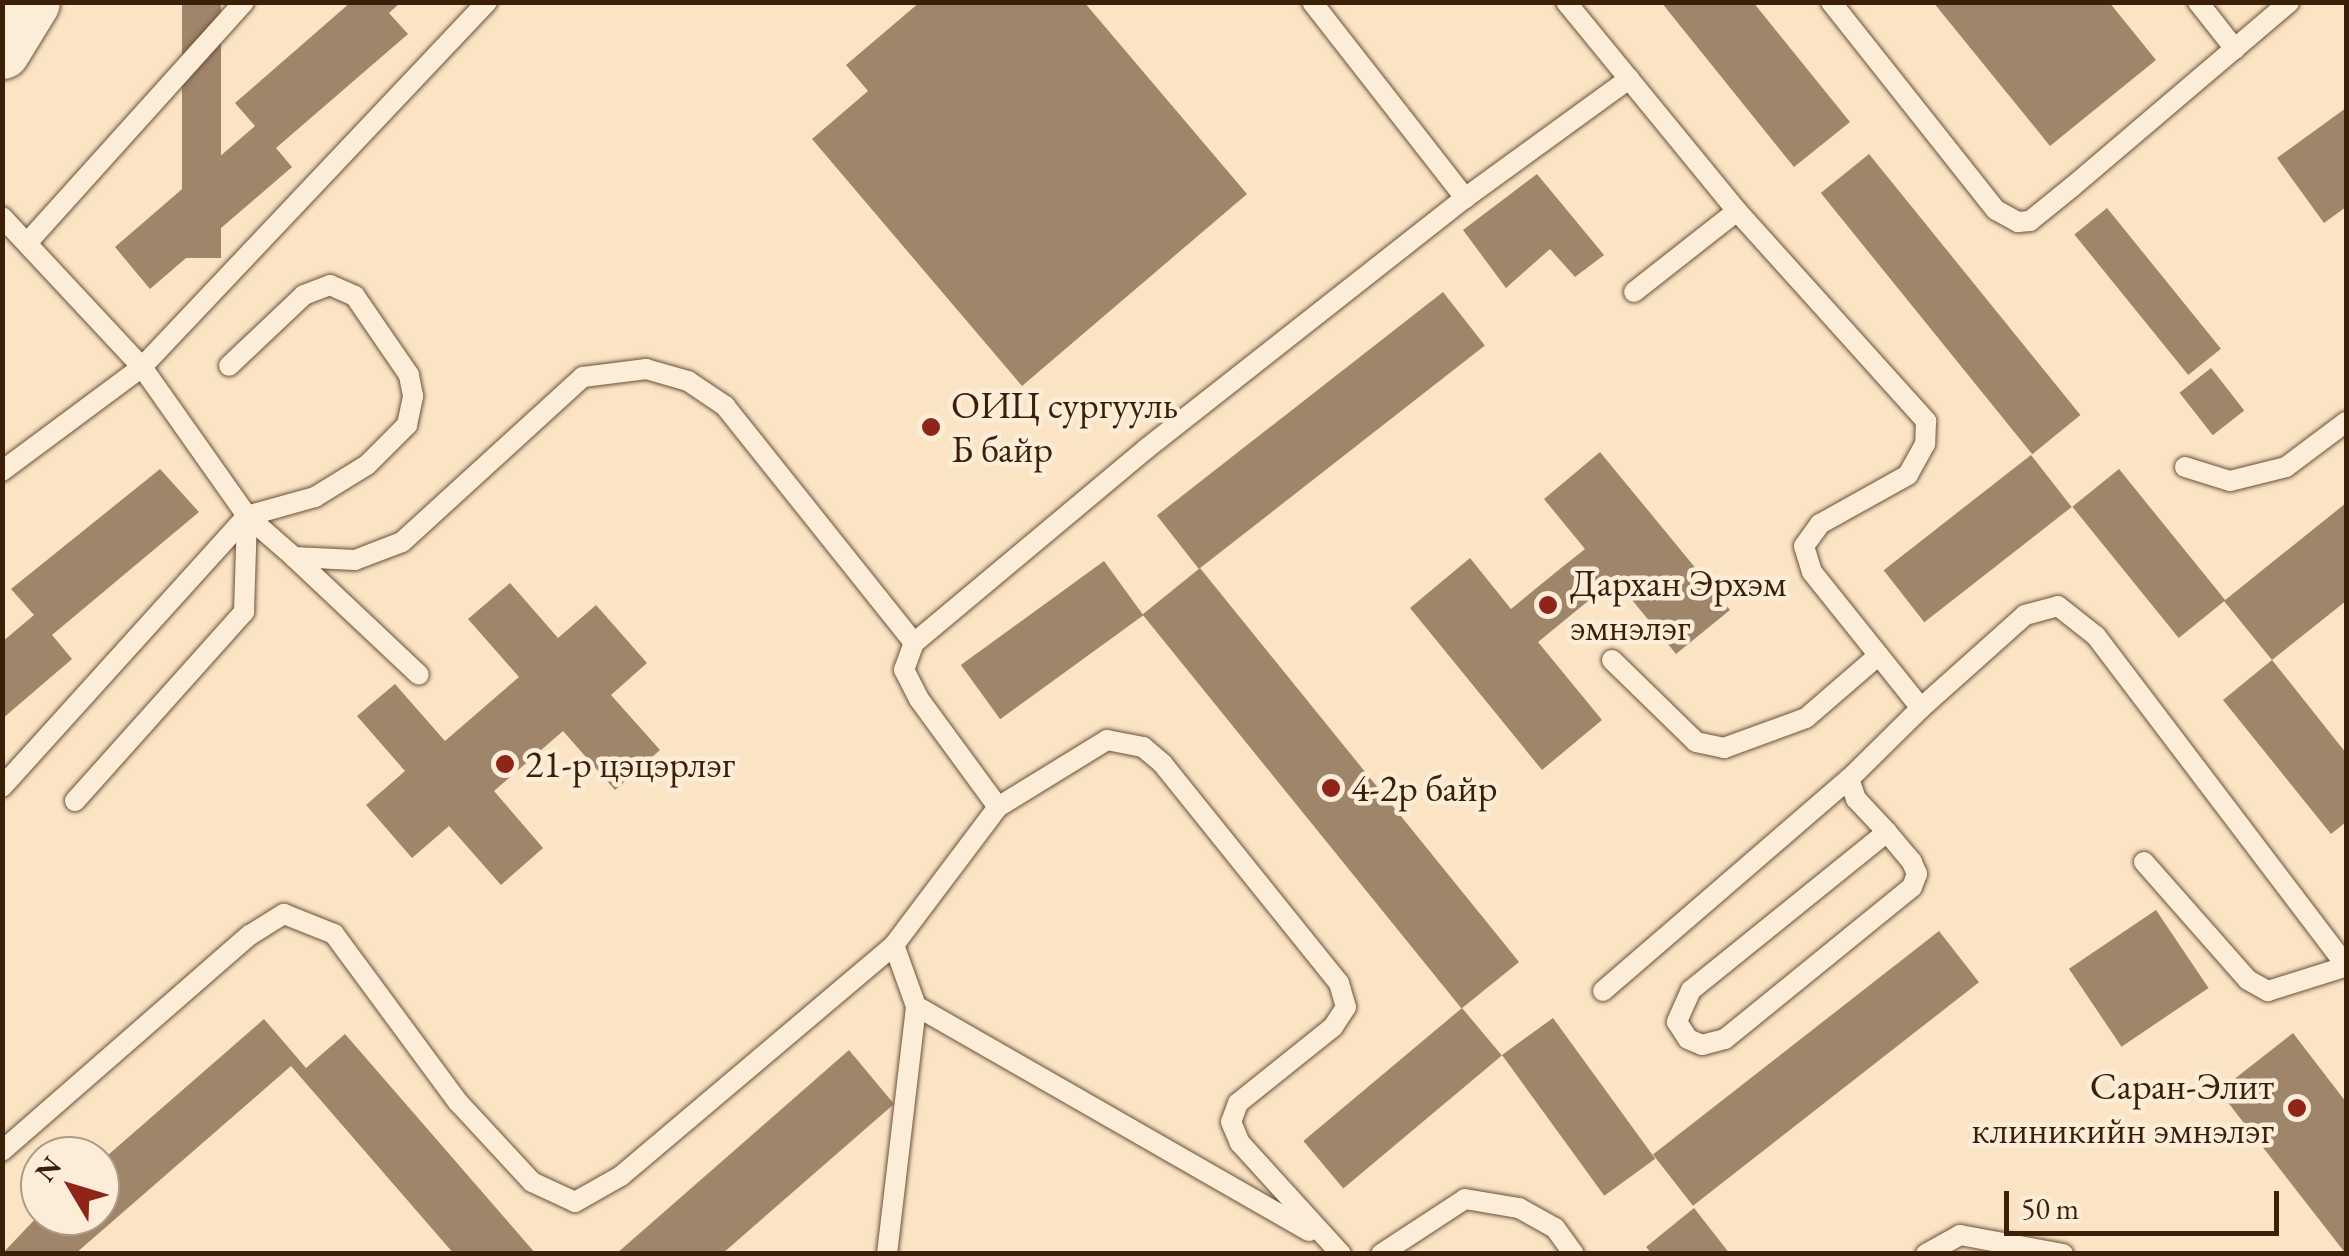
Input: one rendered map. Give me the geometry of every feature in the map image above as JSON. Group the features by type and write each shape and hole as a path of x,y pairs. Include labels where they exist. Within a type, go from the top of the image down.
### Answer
{"street":[{"path":"2,51 32,2"}],"lane":[{"path":"27,244 244,2"},
{"path":"2,471 142,367 487,2"},
{"path":"1312,2 1465,198"},
{"path":"1566,2 1737,211 1926,421 1925,444 1908,475 1820,524 1804,546 1812,572 1921,708"},
{"path":"1831,2 1996,210 2018,222 2030,220 2290,2"},
{"path":"2198,2 2235,48"},
{"path":"998,806 918,699 904,670 914,643 1465,198 1629,78"},
{"path":"1634,292 1737,211"},
{"path":"2,217 142,367 247,516 419,675"},
{"path":"2,787 247,516 315,498 367,465 407,425 414,396 409,376 355,296 330,285 304,294 229,366"},
{"path":"294,557 356,560 402,542 583,377 646,368 688,380 725,406 914,643"},
{"path":"2185,468 2230,481 2286,468 2346,422"},
{"path":"75,801 244,612 247,516"},
{"path":"1603,991 1849,779 2024,615 2058,606 2096,636 2345,966 2268,991 2248,980 2144,862"},
{"path":"1612,660 1696,742 1724,748 1806,718 1879,655"},
{"path":"2,1152 250,935 284,914 334,934 458,1102 532,1182 575,1202 621,1176 894,945 998,806 1107,740 1142,747 1340,983 1346,1007 1333,1027 1238,1104 1231,1122 1240,1143 1321,1238"},
{"path":"1849,779 1856,799 1887,832 1912,862 1918,874 1912,888 1725,1040 1702,1045 1688,1038 1677,1022 1690,990 1887,832"},
{"path":"887,1254 916,1006 894,945"},
{"path":"916,1006 1321,1238 1341,1254"},
{"path":"1381,1254 1465,1198 1518,1208 1555,1228 1574,1254"},
{"path":"1926,1254 1960,1235 2063,1254"}],"building":[{"path":"182,2 221,2 221,258 182,258"},
{"path":"351,2 401,2 389,13 408,34 276,148 292,167 150,289 115,247 255,126 235,103"},
{"name":"ОИЦ сургууль Б байр","path":"920,2 1084,2 1247,194 1022,386 812,139 868,91 846,65"},
{"path":"1661,2 1753,2 1850,122 1794,167"},
{"path":"1933,2 2109,2 2156,60 2050,146"},
{"path":"2346,108 2346,207 2324,223 2277,158"},
{"path":"1869,154 2080,415 2032,454 1821,193"},
{"path":"1537,174 1604,255 1575,277 1550,249 1506,288 1463,230"},
{"path":"2107,208 2221,349 2188,375 2074,234"},
{"path":"1443,292 1485,346 1199,569 1157,515"},
{"path":"2211,368 2244,411 2213,435 2179,393"},
{"path":"1600,452 1730,610 1676,654 1615,579 1538,642 1602,720 1542,770 1410,608 1470,558 1511,609 1585,549 1544,499"},
{"path":"2031,455 2072,507 1924,622 1884,570"},
{"path":"160,469 199,512 52,635 72,659 2,719 2,642 34,615 11,589"},
{"path":"2119,469 2225,600 2179,638 2072,507"},
{"path":"2346,503 2346,601 2272,660 2224,601"},
{"path":"1104,561 1143,615 1000,719 961,665"},
{"name":"4-2р байр","path":"1200,568 1519,962 1462,1009 1142,615"},
{"name":"21-р цэцэрлэг","path":"510,583 558,638 596,605 647,663 611,695 660,750 615,790 563,731 494,791 543,848 501,885 449,826 412,858 366,805 405,771 357,716 395,684 445,741 519,677 468,619"},
{"path":"2272,660 2346,753 2346,822 2331,834 2223,700"},
{"path":"2156,910 2209,988 2122,1047 2069,969"},
{"path":"1939,931 1979,982 1693,1206 1653,1154"},
{"path":"1462,1008 1502,1055 1343,1189 1303,1141"},
{"path":"1553,1018 1655,1159 1604,1196 1502,1055"},
{"path":"264,1019 306,1068 345,1034 536,1254 454,1254 291,1066 120,1215 120,1145"},
{"path":"2293,1033 2346,1102 2346,1254 2219,1091"},
{"path":"849,1050 894,1104 722,1254 616,1254"},
{"path":"1694,1208 1730,1254 1652,1254 1646,1247"},
{"path":"20,1235 96,1236 75,1254 2,1254"}],"place":[{"name":"ОИЦ сургууль Б байр","path":"931,427"},
{"name":"Дархан Эрхэм эмнэлэг","path":"1548,605"},
{"name":"21-р цэцэрлэг","path":"505,764"},
{"name":"4-2р байр","path":"1331,788"},
{"name":"Саран-Элит клиникийн эмнэлэг","path":"2297,1108"}]}
